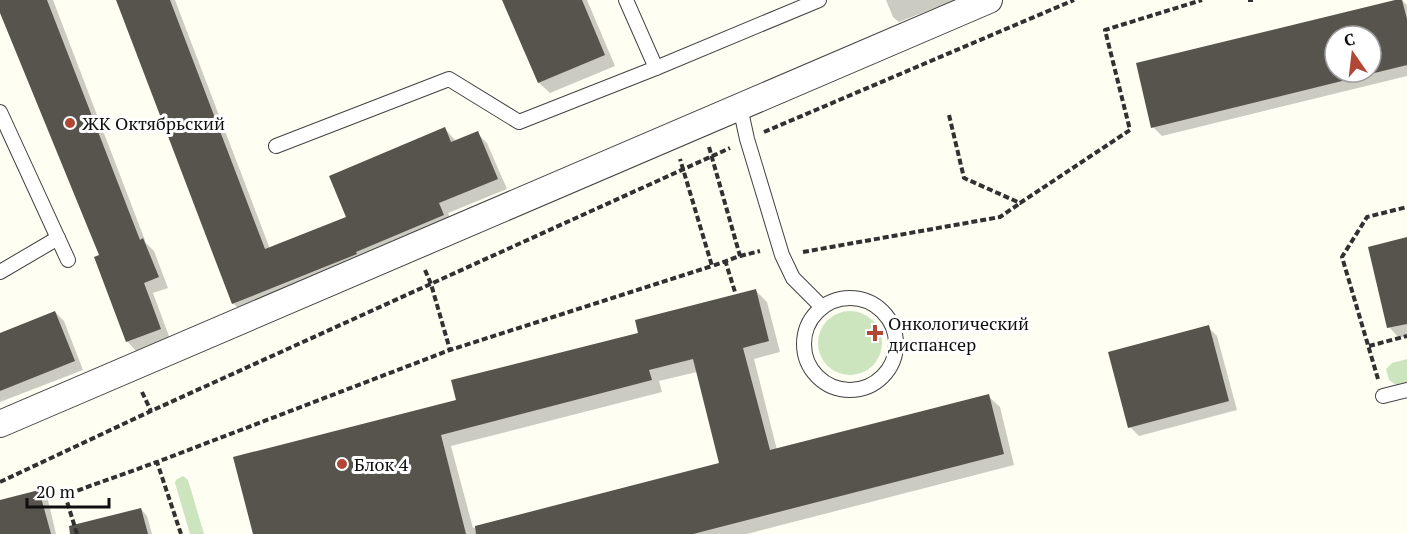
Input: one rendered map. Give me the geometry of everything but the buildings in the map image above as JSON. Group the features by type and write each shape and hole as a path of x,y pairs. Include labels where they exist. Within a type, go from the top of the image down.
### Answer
{"street":[{"path":"0,424 988,0"}],"lane":[{"path":"626,0 656,68"},
{"path":"276,146 449,79 519,122 819,0"},
{"path":"740,107 747,139 782,255 793,278 822,307"},
{"path":"0,112 68,260"},
{"path":"0,272 58,238"},
{"path":"840,299 859,299 877,306 890,321 896,339 894,358 885,375 869,386 850,390 831,386 815,375 806,359 804,339 810,321 822,307 840,299"},
{"path":"1383,396 1407,390"}],"path":[{"path":"0,482 747,139 1074,0"},
{"path":"782,255 1000,217 1130,130 1105,30 1202,0"},
{"path":"949,115 964,178 1020,203"},
{"path":"77,534 65,495 450,350 740,256 702,124"},
{"path":"673,137 712,266"},
{"path":"1383,396 1342,257 1367,217 1407,207"},
{"path":"414,248 431,284 450,350"},
{"path":"725,260 735,292"},
{"path":"1369,346 1407,336"},
{"path":"157,462 181,534"}],"green space":[{"path":"850,311 862,313 873,320 880,331 882,343 880,355 873,366 862,373 850,375 838,373 827,366 820,355 818,343 820,331 827,320 838,313"},
{"path":"1407,359 1407,382 1396,385 1389,380 1386,369 1392,363"},
{"path":"183,476 188,480 204,534 190,534 175,483"}],"place":[{"name":"ЖК Октябрьский","path":"70,123"},
{"name":"Онкологический диспансер","path":"875,333"},
{"name":"Блок 4","path":"342,464"}]}
